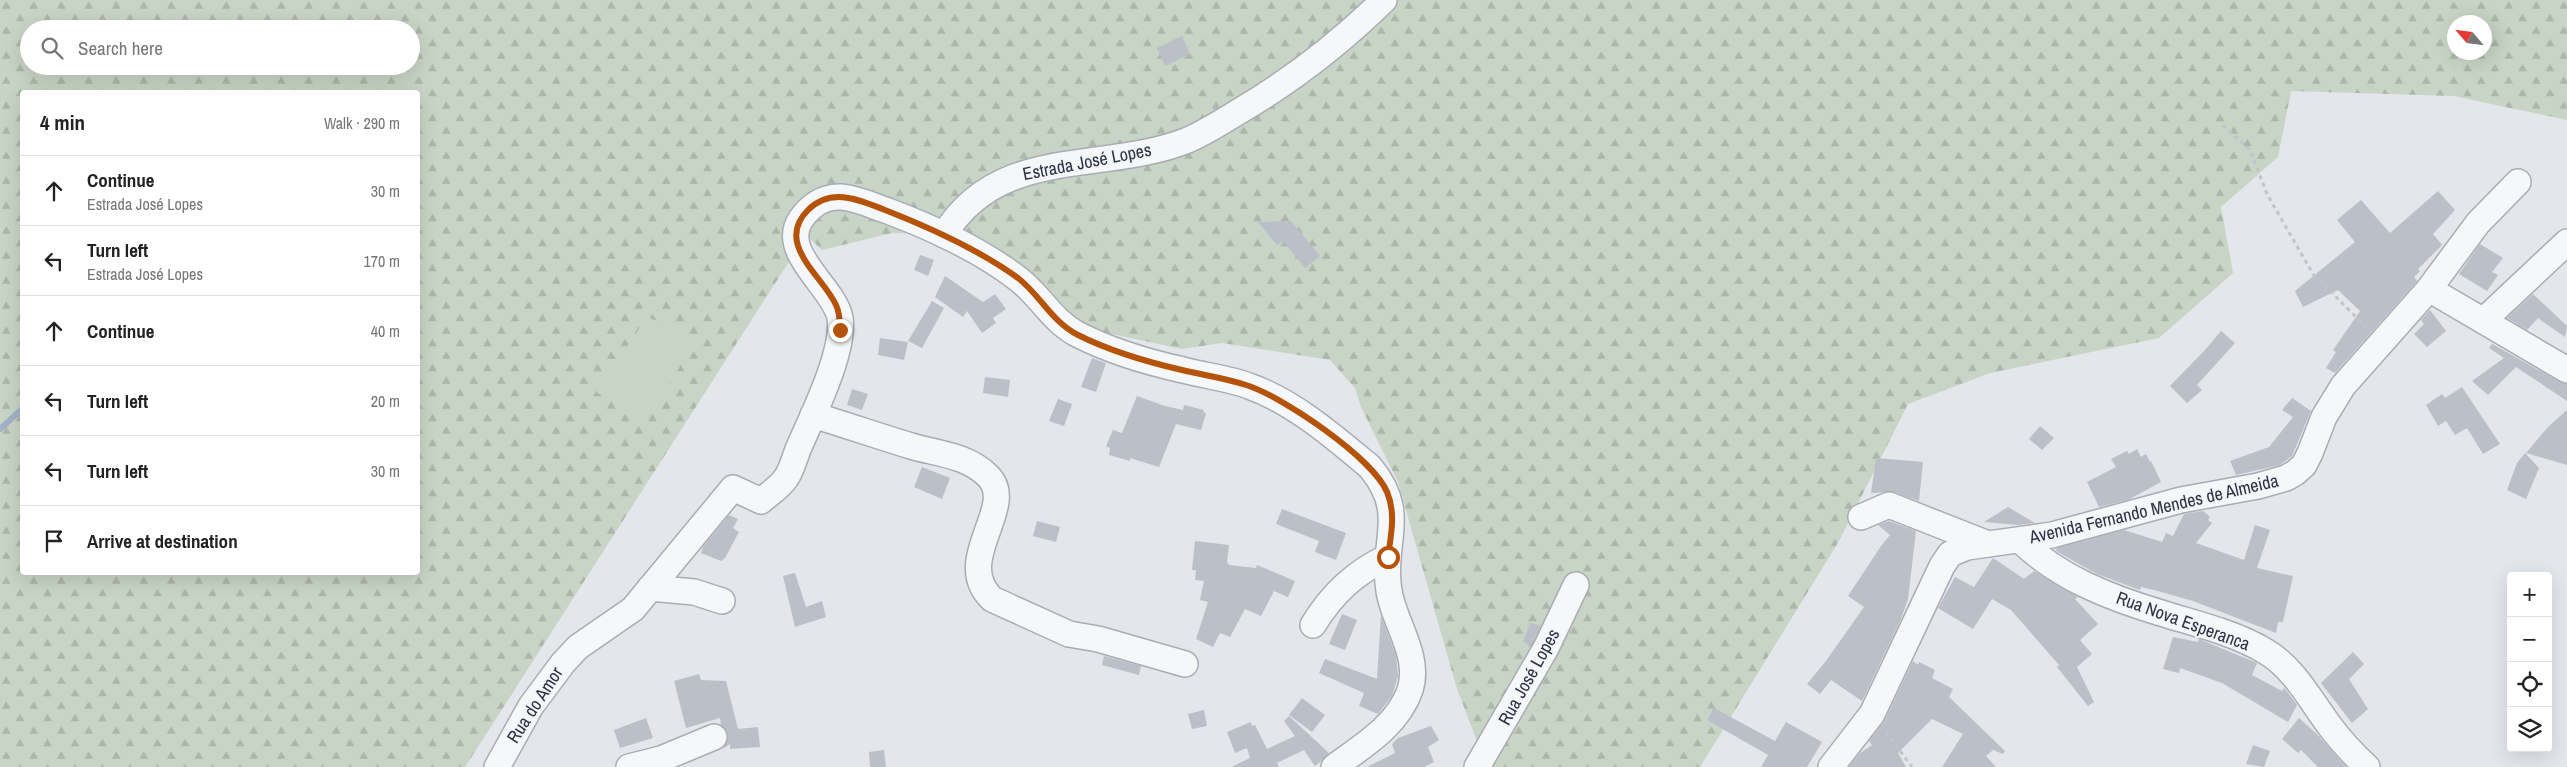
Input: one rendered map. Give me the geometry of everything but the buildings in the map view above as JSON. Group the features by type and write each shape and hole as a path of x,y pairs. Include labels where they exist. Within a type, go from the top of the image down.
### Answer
{"street":[{"name":"Estrada José Lopes","path":"944,235 960,211 976,197 1018,175 1070,162 1157,149 1188,140 1208,130 1260,100 1301,71 1384,0"},
{"name":"Avenida Fernando Mendes de Almeida","path":"1831,767 1872,714 1942,566 1950,554 1988,544 2021,541 2164,503 2258,486 2286,478 2304,464 2332,402 2429,289 2478,223 2518,182"},
{"path":"1185,664 1098,639 1069,634 992,599 984,591 978,580 978,567 997,496 994,483 989,476 973,464 959,457 914,447 813,415 836,350 840,330 840,317 836,304 806,263 798,248 796,237 798,222 808,210 821,200 840,197 880,208 944,235 1019,279 1061,324 1079,335 1130,355 1248,385 1281,401 1370,467 1387,492 1393,520 1388,557 1388,590 1392,610 1411,659 1411,687 1404,706 1391,723 1334,767"},
{"path":"2484,320 2567,242"},
{"path":"2429,289 2567,370"},
{"name":"Rua do Amor","path":"497,767 542,689 578,647 633,610 733,488 761,501 787,478 813,415"},
{"path":"1861,517 1889,505 1988,544"},
{"name":"Rua Nova Esperanca","path":"2021,541 2039,558 2056,569 2101,591 2154,611 2214,629 2264,650 2280,661 2295,677 2329,725 2367,767"},
{"path":"1313,625 1343,585 1372,564 1388,557"},
{"name":"Rua José Lopes","path":"1477,767 1538,663 1576,585"},
{"path":"650,588 694,592 722,601"},
{"path":"629,767 662,759 714,737"}],"path":[{"path":"2223,125 2250,150 2266,194 2313,274 2382,342"},
{"path":"1872,714 1912,767"}],"green space":[{"path":"0,0 2567,0 2567,120 2454,96 2291,91 2278,157 2221,207 2233,273 2159,338 1990,373 1908,404 1839,541 1700,767 1487,767 1457,689 1398,482 1361,407 1355,388 1330,360 1222,343 1182,349 1084,328 1037,284 955,234 892,233 822,250 806,235 465,767 0,767"},
{"path":"647,317 698,337 647,420 596,392"}],"waterway":[{"path":"0,429 20,411"}],"route":[{"path":"840,330 840,317 836,304 806,263 798,248 796,237 798,222 808,210 821,200 840,197 862,201 920,223 986,258 1019,279 1061,324 1079,335 1130,355 1248,385 1281,401 1349,450 1370,467 1380,479 1387,492 1393,520 1388,557"}]}
